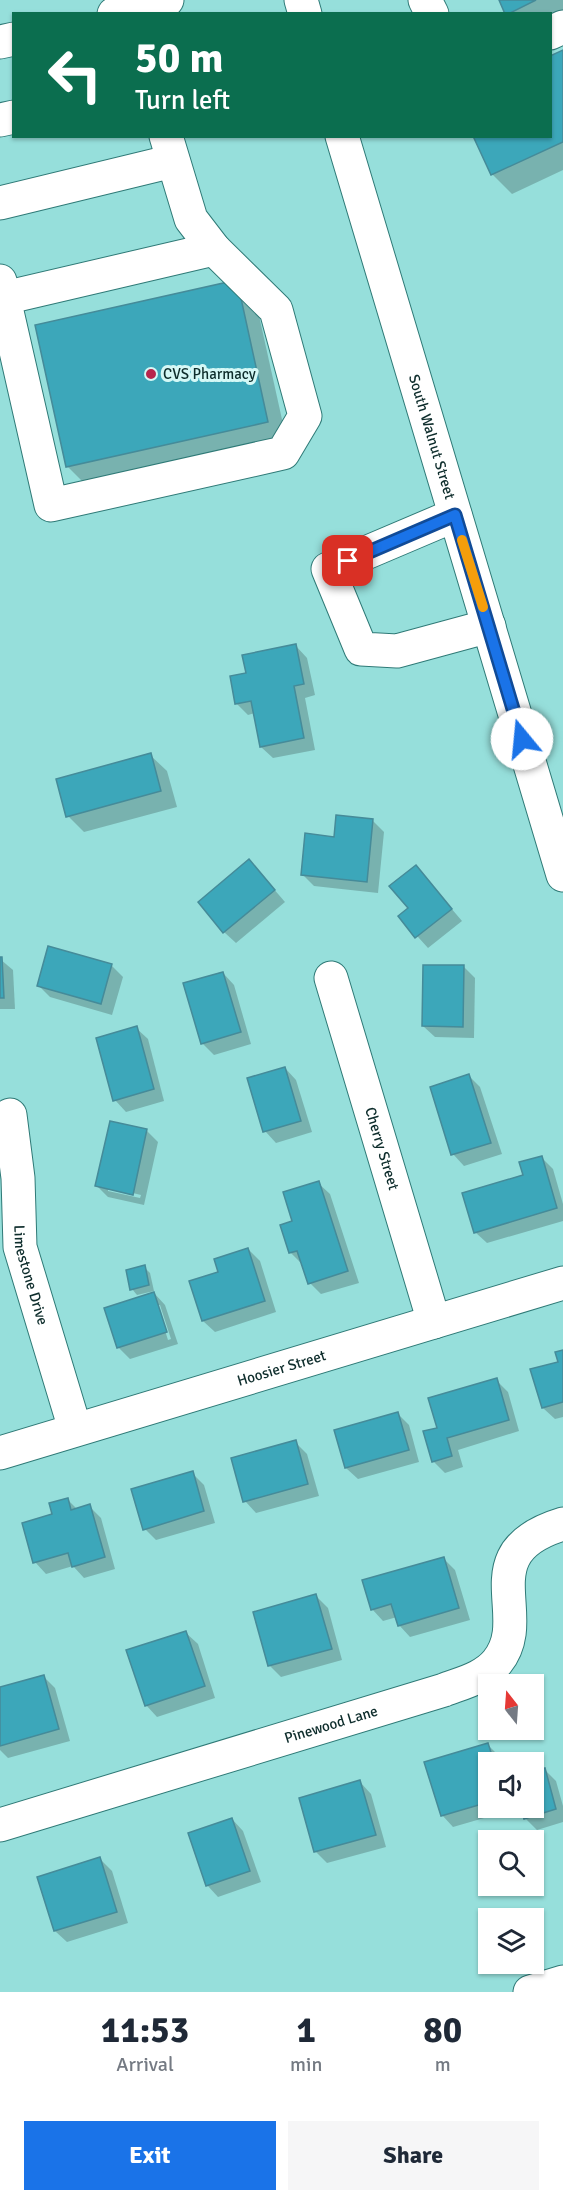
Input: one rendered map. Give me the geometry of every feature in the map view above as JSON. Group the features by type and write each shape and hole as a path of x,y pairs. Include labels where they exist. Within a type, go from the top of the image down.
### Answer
{"street":[{"path":"130,9 167,0"},
{"name":"South Walnut Street","path":"343,138 563,875"},
{"path":"0,203 170,149 191,219 214,249 276,310 305,417 283,453 51,505 1,293 214,249"},
{"path":"455,515 328,569 361,649 397,651 489,626"},
{"name":"Cherry Street","path":"331,978 434,1322"},
{"name":"Limestone Drive","path":"10,1115 18,1178 20,1246 75,1429"},
{"name":"Hoosier Street","path":"0,1453 563,1283"},
{"name":"Pinewood Lane","path":"0,1825 444,1690 481,1676 497,1662 508,1642 509,1570 517,1553 541,1531 563,1524"},
{"path":"530,1992 563,1982"}],"building":[{"path":"499,0 536,0 512,12 504,12"},
{"path":"563,50 563,142 491,175 474,138 552,138 552,55"},
{"name":"CVS Pharmacy","path":"237,280 268,422 66,467 35,325"},
{"path":"296,644 304,684 294,686 304,738 260,747 251,701 235,704 230,676 246,673 242,655"},
{"path":"151,753 161,791 66,817 56,779"},
{"path":"336,815 373,819 367,882 301,875 305,833 334,837"},
{"path":"249,859 275,890 223,933 198,902"},
{"path":"416,865 452,909 415,938 398,916 408,908 389,886"},
{"path":"48,946 112,964 101,1004 37,986"},
{"path":"0,957 2,957 4,998 0,998"},
{"path":"423,965 464,965 463,1027 422,1026"},
{"path":"223,972 241,1032 201,1044 183,983"},
{"path":"137,1026 154,1089 113,1101 96,1038"},
{"path":"285,1067 301,1121 263,1132 247,1078"},
{"path":"469,1074 491,1143 451,1155 430,1087"},
{"path":"110,1121 147,1129 133,1195 95,1186"},
{"path":"542,1156 557,1208 474,1233 462,1193 523,1175 519,1162"},
{"path":"319,1181 348,1271 308,1284 297,1251 289,1253 280,1225 292,1221 283,1192"},
{"path":"248,1248 265,1301 202,1321 189,1281 218,1272 214,1259"},
{"path":"145,1265 149,1285 130,1290 126,1270"},
{"path":"154,1292 167,1332 117,1348 104,1308"},
{"path":"563,1350 563,1402 542,1408 530,1369 558,1362 555,1352"},
{"path":"497,1378 509,1420 447,1438 452,1456 432,1462 423,1431 437,1428 428,1398"},
{"path":"398,1412 409,1450 345,1468 334,1430"},
{"path":"296,1440 308,1484 243,1502 231,1458"},
{"path":"193,1471 204,1511 143,1530 131,1489"},
{"path":"68,1498 71,1510 90,1504 105,1557 72,1567 68,1553 33,1563 22,1523 52,1514 49,1503"},
{"path":"444,1557 459,1608 398,1626 391,1604 371,1610 362,1580"},
{"path":"316,1594 332,1649 268,1666 253,1612"},
{"path":"186,1631 205,1686 145,1706 126,1650"},
{"path":"44,1675 59,1729 0,1746 0,1687"},
{"path":"488,1743 491,1752 478,1752 478,1805 441,1816 424,1762"},
{"path":"544,1768 556,1809 544,1813"},
{"path":"360,1780 376,1835 314,1852 299,1798"},
{"path":"232,1818 250,1871 206,1886 188,1833"},
{"path":"100,1857 117,1912 54,1931 37,1877"}],"slow traffic":[{"path":"462,540 483,607"}],"place":[{"name":"CVS Pharmacy","path":"151,374"}],"route":[{"path":"348,561 455,515 522,739"}]}
